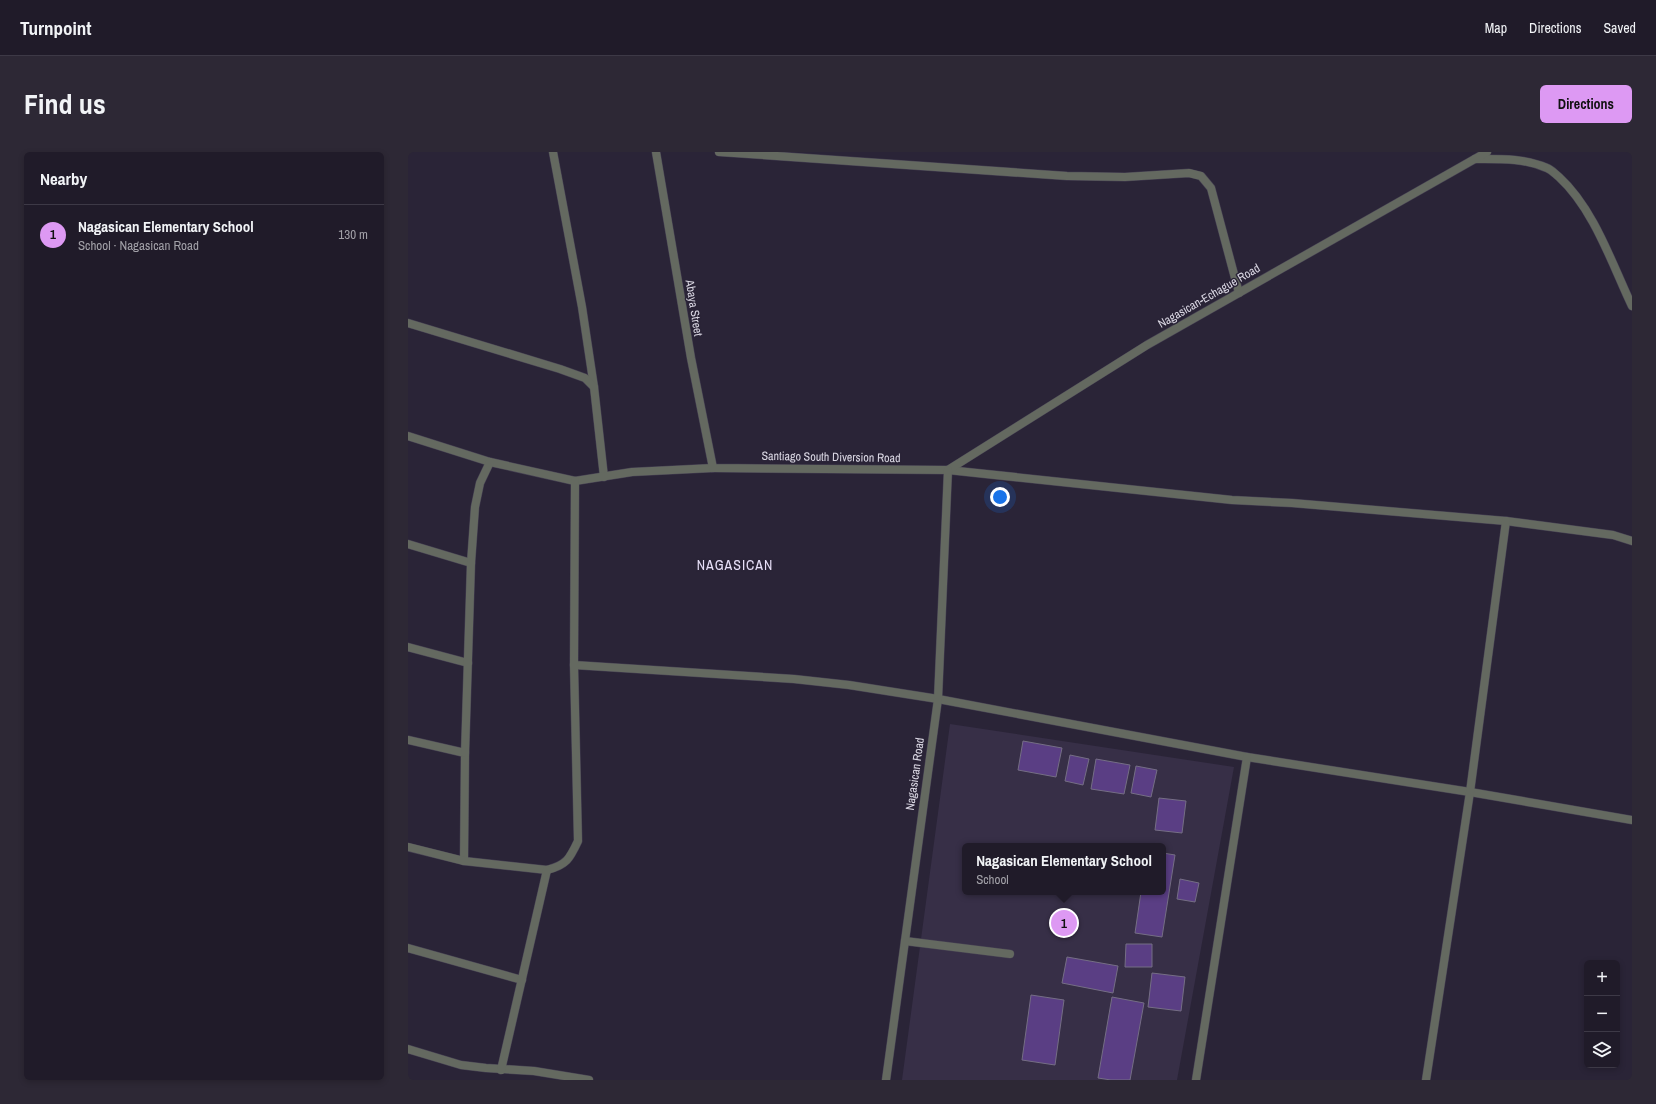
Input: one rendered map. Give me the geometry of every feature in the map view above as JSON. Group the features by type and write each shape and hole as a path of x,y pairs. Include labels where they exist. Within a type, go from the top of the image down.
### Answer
{"street":[{"path":"553,152 582,307 594,387 604,478"},
{"name":"Abaya Street","path":"656,152 690,358 713,468"},
{"path":"719,152 1067,176 1125,177 1189,173 1201,176 1211,188 1239,293"},
{"name":"Nagasican-Echague Road","path":"948,470 1147,345 1487,152"},
{"path":"1475,159 1511,159 1531,162 1549,168 1569,186 1592,220 1632,306"},
{"path":"408,323 560,369 585,378 594,387"},
{"name":"Santiago South Diversion Road","path":"408,436 490,462 575,481 604,478 632,472 713,468 948,470 1232,500 1300,504 1506,522 1613,535 1632,541"},
{"path":"464,861 465,753 471,563 477,495 480,483 490,462"},
{"name":"Nagasican Road","path":"886,1080 938,699 948,470"},
{"path":"408,847 464,861 547,870 558,867 569,859 578,841 574,665 575,481"},
{"path":"1426,1080 1470,792 1506,522"},
{"path":"408,544 471,563"},
{"path":"408,647 468,663"},
{"path":"574,665 794,679 849,685 938,699 1247,757 1470,792 1632,820"},
{"path":"408,740 465,753"},
{"path":"1196,1080 1247,757"},
{"path":"501,1070 547,870"},
{"path":"905,942 1010,954"},
{"path":"408,948 522,980"},
{"path":"408,1050 461,1065 501,1070 534,1071 589,1080"}],"shaded area":[{"path":"950,724 1234,767 1177,1080 902,1080"}],"building":[{"path":"1023,741 1062,748 1056,777 1018,770"},
{"path":"1070,755 1089,759 1083,785 1065,781"},
{"path":"1096,759 1130,765 1124,794 1091,789"},
{"path":"1136,766 1157,770 1151,797 1131,793"},
{"path":"1159,798 1186,801 1182,833 1155,830"},
{"path":"1166,854 1175,855 1162,937 1135,933 1141,895 1166,895"},
{"path":"1180,879 1199,883 1195,902 1177,899"},
{"path":"1126,944 1152,944 1152,967 1125,967"},
{"path":"1067,957 1118,966 1113,993 1062,983"},
{"path":"1152,973 1185,977 1181,1011 1148,1007"},
{"path":"1031,995 1064,1000 1055,1065 1022,1060"},
{"path":"1112,997 1144,1003 1130,1080 1098,1078"}],"place":[{"name":"Nagasican Elementary School","path":"1064,923"}],"district":[{"name":"NAGASICAN","path":"735,565"}]}
